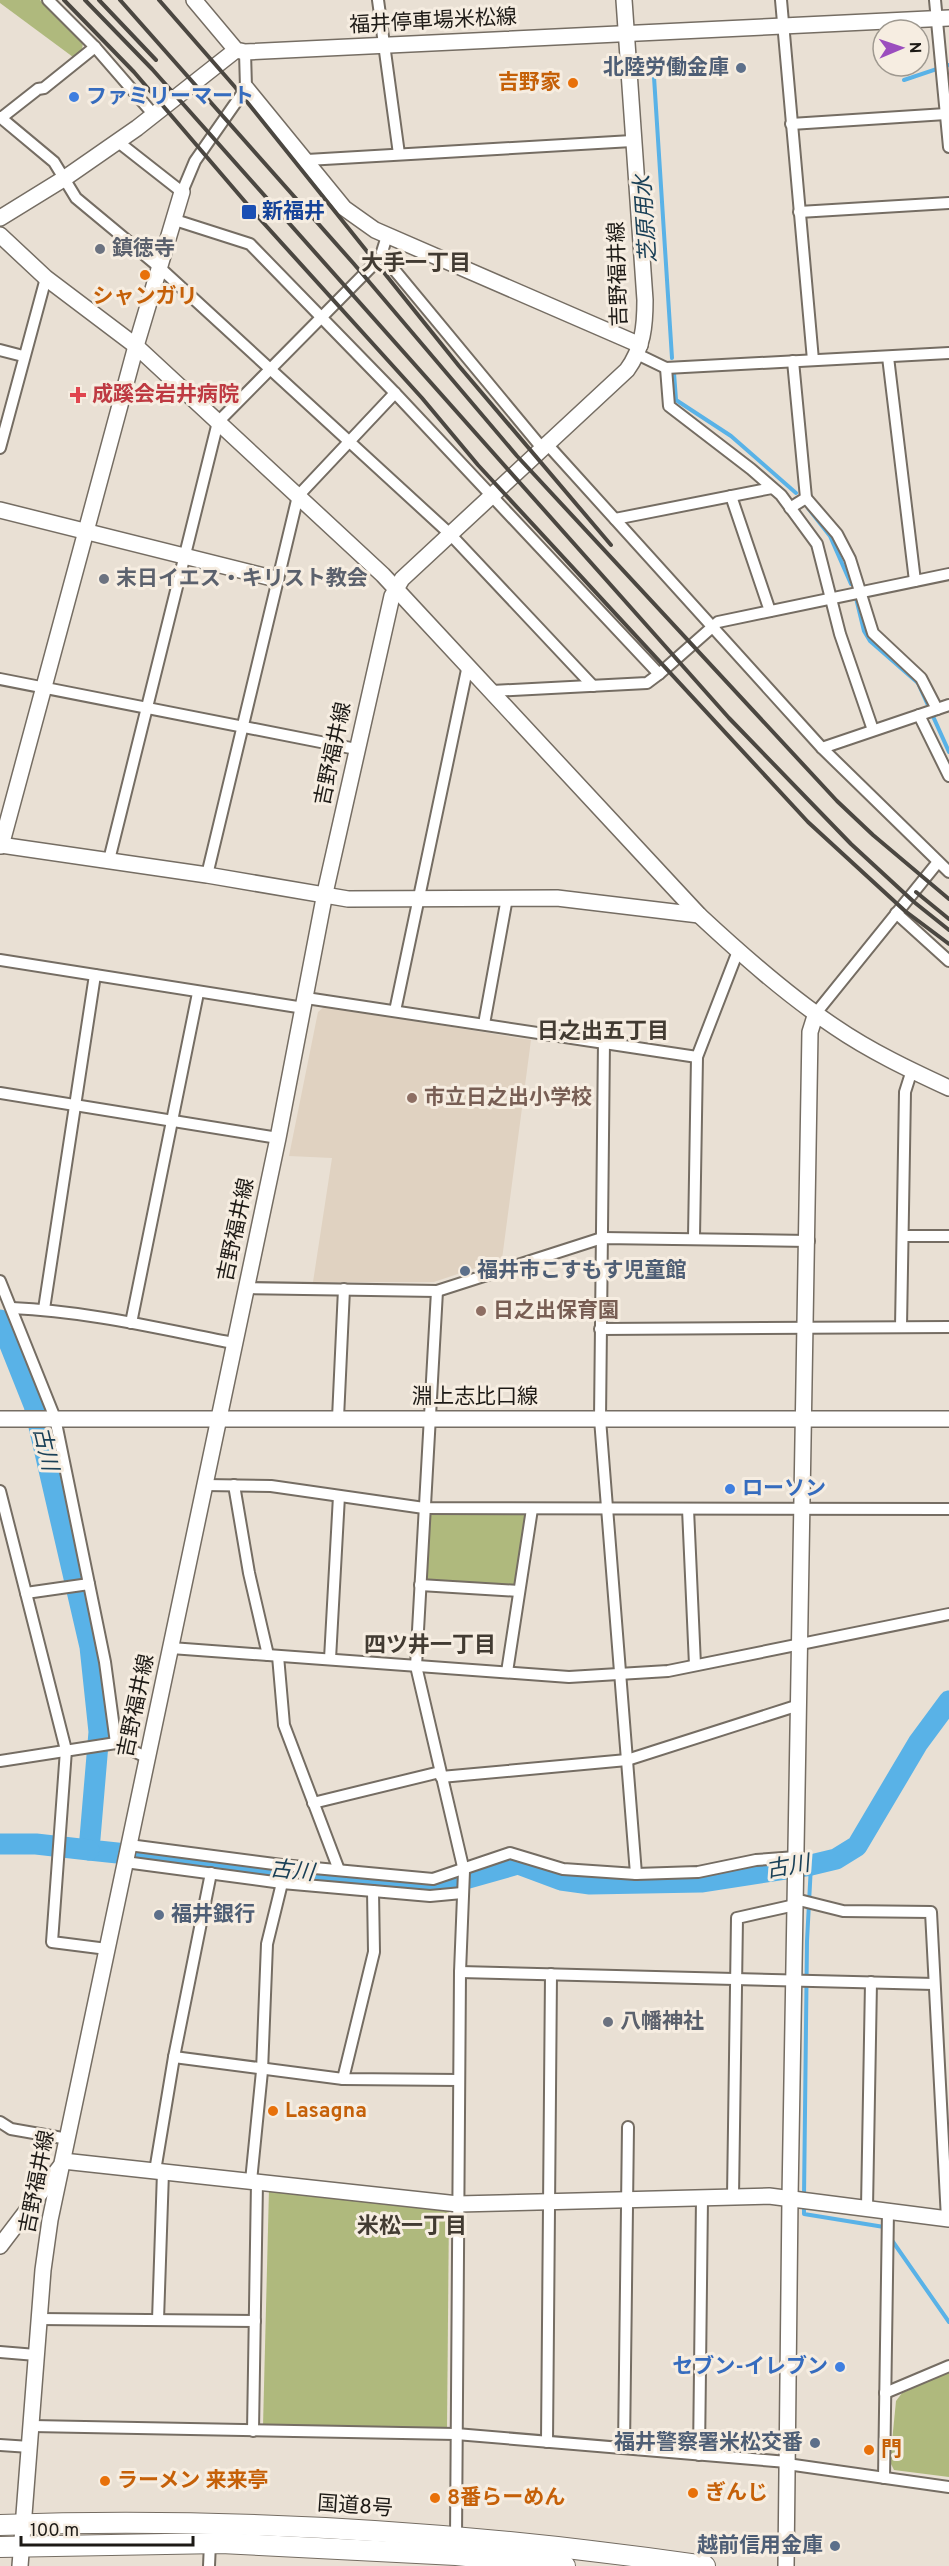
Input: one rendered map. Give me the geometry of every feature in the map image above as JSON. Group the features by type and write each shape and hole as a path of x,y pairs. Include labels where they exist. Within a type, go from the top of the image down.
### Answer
{"highway":[{"name":"国道8号","path":"0,2525 211,2523 565,2566"},
{"name":"国道8号","path":"0,2547 21,2556 210,2543 705,2566"}],"street":[{"path":"48,0 95,47 154,115"},
{"path":"194,0 240,51 246,88 344,208 387,236 639,350 666,368 949,353"},
{"path":"378,0 399,154"},
{"name":"吉野福井線","path":"21,2556 42,2270 107,1948 278,1138 356,748 396,588 491,495 618,379 639,350 645,325 624,0"},
{"path":"781,0 813,360"},
{"path":"935,0 943,18 949,147"},
{"name":"福井停車場米松線","path":"240,51 943,18"},
{"path":"95,47 44,88 38,89 0,117 54,162 76,198 159,267 450,534 593,686"},
{"path":"0,218 65,178 240,51"},
{"path":"246,88 195,161 182,192 136,346 0,847 109,860 326,893 348,899 557,898 699,915"},
{"path":"791,124 946,114"},
{"path":"117,141 182,192"},
{"path":"307,160 632,141"},
{"path":"799,212 949,203"},
{"path":"175,220 250,244 395,393 659,674"},
{"path":"0,235 45,278 136,346 396,588 699,915 738,951 835,1027 949,1088"},
{"path":"109,860 218,422 383,255 387,236"},
{"path":"383,255 544,446 615,519 822,748 949,872"},
{"path":"0,448 45,278"},
{"path":"0,350 23,356"},
{"path":"888,357 915,581"},
{"path":"793,361 806,498 837,534 861,591 867,622 873,633 921,678 937,710"},
{"path":"666,368 669,406 772,488 817,544 840,634 873,730"},
{"path":"207,875 276,579 298,496 395,393"},
{"path":"615,519 772,488"},
{"path":"731,496 770,611"},
{"path":"790,508 806,498"},
{"path":"0,510 276,579"},
{"path":"492,691 647,683 712,625 861,591 949,574"},
{"path":"395,1011 468,665"},
{"path":"0,679 356,748"},
{"path":"822,748 949,705"},
{"path":"919,715 949,777"},
{"path":"786,2566 793,1981 809,1241 810,1032 816,1012 938,862"},
{"path":"484,1024 507,898"},
{"path":"896,913 949,961"},
{"path":"694,1237 697,1057 738,951"},
{"path":"0,960 198,993 395,1011 604,1041 697,1057"},
{"path":"44,1309 95,975"},
{"path":"131,1323 198,993"},
{"path":"604,1041 600,1419 636,1874"},
{"path":"901,1328 905,1092 912,1070"},
{"path":"0,1093 278,1138"},
{"path":"903,1236 949,1236"},
{"path":"246,1288 437,1292 602,1238 694,1237 809,1241"},
{"path":"0,1281 12,1308 44,1418 105,1662 112,1743"},
{"path":"338,1418 344,1289"},
{"path":"437,1292 428,1418 416,1666 464,1870 460,1972 456,2553"},
{"path":"12,1308 44,1309 234,1343"},
{"path":"600,1329 949,1328"},
{"name":"淵上志比口線","path":"0,1419 949,1419"},
{"path":"205,1485 271,1486 424,1508 949,1509"},
{"path":"234,1485 249,1574 273,1655 284,1725 339,1870"},
{"path":"0,1491 66,1750 52,1942 107,1948"},
{"path":"330,1659 339,1496"},
{"path":"507,1672 532,1509"},
{"path":"688,1509 695,1665"},
{"path":"26,1593 86,1584"},
{"path":"420,1586 519,1591"},
{"path":"171,1648 569,1677 620,1676 668,1671 949,1614"},
{"path":"313,1803 441,1774 627,1760 799,1705"},
{"path":"0,1761 112,1743 148,1758"},
{"path":"129,1845 282,1865 433,1879 510,1853 563,1869 636,1874 698,1872 756,1860 796,1857"},
{"path":"125,1862 282,1883 430,1896 462,1893"},
{"path":"253,2431 254,2182 262,2071 267,1944 282,1883 282,1865"},
{"path":"158,2320 159,2171 174,2057 211,1874"},
{"path":"343,2079 374,1952 373,1891"},
{"path":"0,2246 63,2163 159,2171 458,2204 733,2197 790,2198 948,2219 931,1912 843,1911 795,1902 737,1918 733,2197"},
{"path":"460,1972 934,1983"},
{"path":"547,2442 551,1974"},
{"path":"867,2208 871,1983"},
{"path":"174,2057 262,2071 343,2079 459,2080"},
{"path":"0,2122 11,2129 68,2139"},
{"path":"624,2448 628,2127"},
{"path":"699,2455 702,2198"},
{"path":"884,2478 888,2211"},
{"path":"39,2319 255,2321"},
{"path":"0,2352 36,2355"},
{"path":"885,2392 949,2366"},
{"path":"32,2426 456,2434 787,2463 949,2487"},
{"path":"0,2445 30,2447"},
{"path":"209,2566 210,2543"}],"shaded area":[{"name":"市立日之出小学校","path":"325,1006 531,1040 502,1259 434,1282 313,1282 332,1158 289,1156 318,1012"}],"green space":[{"path":"0,0 40,0 83,42 82,51 73,57 0,3"},
{"path":"424,1508 532,1509 519,1591 420,1585"},
{"path":"269,2189 449,2208 447,2430 263,2426"},
{"path":"949,2372 949,2477 894,2470 890,2462 896,2401 902,2393"}],"waterway":[{"path":"904,80 949,65"},
{"name":"芝原用水","path":"654,77 672,358"},
{"name":"芝原用水","path":"674,373 676,400 731,436 796,493"},
{"name":"芝原用水","path":"808,508 830,536 851,584"},
{"name":"芝原用水","path":"856,598 864,631 870,641 918,683 949,752"},
{"name":"古川","path":"0,1320 34,1405 90,1647 99,1732 89,1850 437,1887 518,1864 561,1880 590,1884 701,1882 811,1865 836,1859 857,1846 918,1743 949,1701"},
{"path":"0,1844 36,1844 89,1850"},
{"path":"804,2197 807,1941 811,1865"},
{"path":"804,2205 804,2214 884,2227"},
{"path":"891,2239 949,2322"}],"railway":[{"path":"64,0 134,72 259,218 422,398 478,465 808,822 905,911 949,944"},
{"path":"85,0 152,69 729,718 851,844 914,902 949,930"},
{"path":"99,0 156,60"},
{"path":"120,0 354,264 517,456 837,801 873,835 949,899"},
{"path":"159,0 235,87 459,366 611,545"},
{"path":"916,892 949,919"}],"place":[{"name":"北陸労働金庫","path":"741,68"},
{"name":"吉野家","path":"573,83"},
{"name":"ファミリーマート","path":"74,97"},
{"name":"新福井","path":"249,212"},
{"name":"鎮徳寺","path":"100,249"},
{"name":"シャンガリ","path":"145,275"},
{"name":"成蹊会岩井病院","path":"78,395"},
{"name":"末日イエス・キリスト教会","path":"104,579"},
{"name":"市立日之出小学校","path":"412,1098"},
{"name":"福井市こすもす児童館","path":"465,1271"},
{"name":"日之出保育園","path":"481,1311"},
{"name":"ローソン","path":"730,1489"},
{"name":"福井銀行","path":"159,1915"},
{"name":"八幡神社","path":"608,2022"},
{"name":"Lasagna","path":"273,2111"},
{"name":"セブン-イレブン","path":"840,2367"},
{"name":"福井警察署米松交番","path":"815,2443"},
{"name":"門","path":"869,2450"},
{"name":"ラーメン 来来亭","path":"105,2481"},
{"name":"ぎんじ","path":"693,2493"},
{"name":"8番らーめん","path":"435,2498"},
{"name":"越前信用金庫","path":"835,2546"}],"district":[{"name":"大手一丁目","path":"416,264"},
{"name":"日之出五丁目","path":"603,1032"},
{"name":"四ツ井一丁目","path":"430,1646"},
{"name":"米松一丁目","path":"412,2227"}]}
